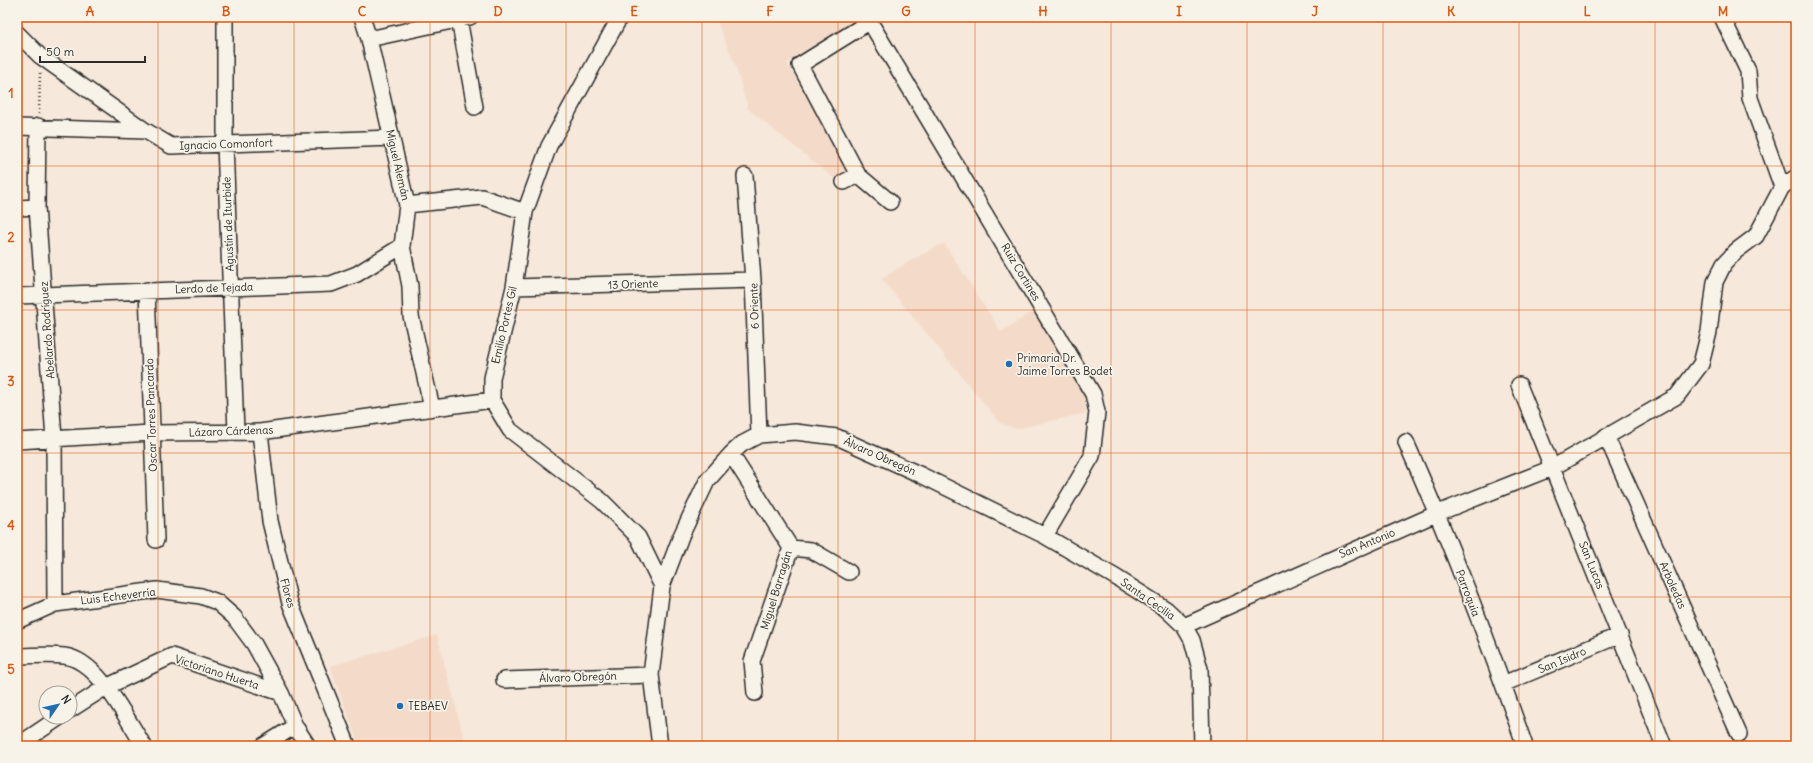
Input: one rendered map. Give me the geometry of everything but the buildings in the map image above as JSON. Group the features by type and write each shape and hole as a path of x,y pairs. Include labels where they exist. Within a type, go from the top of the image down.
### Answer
{"street":[{"name":"Agustín de Iturbide","path":"225,17 225,144 236,432"},
{"name":"Miguel Alemán","path":"362,17 369,39 407,206 402,246 410,286 411,316 432,408"},
{"name":"Emilio Portes Gil","path":"492,400 492,378 514,287 525,212 549,146 620,17"},
{"path":"1722,17 1748,71 1750,98 1782,187 1796,177"},
{"path":"369,39 465,18 475,107"},
{"path":"868,20 800,64 858,175 890,202"},
{"name":"Ruiz Cortines","path":"868,20 1093,394 1097,412 1092,456 1045,536"},
{"path":"17,33 40,56 146,131"},
{"name":"Ignacio Comonfort","path":"17,127 38,126 146,131 171,146 392,138"},
{"name":"Abelardo Rodríguez","path":"38,126 37,207 45,295 54,438 55,604"},
{"path":"844,182 858,175"},
{"name":"6 Oriente","path":"745,176 753,280 759,436"},
{"name":"San Antonio","path":"1184,626 1438,513 1552,468 1677,396 1701,364 1708,332 1715,282 1724,264 1736,251 1756,236 1782,187"},
{"path":"407,206 482,197 525,212"},
{"path":"17,208 37,207"},
{"name":"Lerdo de Tejada","path":"17,296 331,284 357,274 402,246"},
{"name":"13 Oriente","path":"514,287 753,280"},
{"name":"Oscar Torres Pancardo","path":"147,290 156,540"},
{"name":"San Lucas","path":"1519,385 1664,746"},
{"path":"492,400 510,430 602,501 638,537 662,586"},
{"name":"Lázaro Cárdenas","path":"17,441 151,433 260,432 492,400"},
{"name":"Flores","path":"260,432 270,521 290,603 348,746"},
{"name":"Álvaro Obregón","path":"660,746 651,675 662,586 681,536 707,481 742,444 759,436 795,432 837,437 921,475 1045,536"},
{"name":"Arboledas","path":"1606,436 1739,734"},
{"name":"Parroquia","path":"1406,442 1438,513 1504,684 1525,746"},
{"name":"Miguel Barragán","path":"731,454 791,548 752,661 755,693"},
{"name":"Santa Cecilia","path":"1045,536 1166,609 1184,626 1192,640 1200,669 1202,746"},
{"path":"791,548 811,550 849,572"},
{"name":"Luis Echeverría","path":"17,621 55,604 157,590 201,596 217,602 234,618 254,644 281,693 295,726 308,746"},
{"name":"San Isidro","path":"1504,684 1620,635"},
{"path":"17,656 65,656 80,662 93,670 106,687 144,746"},
{"name":"Victoriano Huerta","path":"78,705 106,687 172,656 281,693"},
{"name":"Álvaro Obregón","path":"504,680 651,675"},
{"path":"17,746 48,725"},
{"path":"263,746 295,726"}],"path":[{"path":"38,126 40,56"}],"shaded area":[{"path":"715,17 863,17 865,19 787,63 851,168 836,180 748,109 736,67"},
{"name":"Primaria Dr. Jaime Torres Bodet","path":"944,243 1001,332 1037,309 1084,396 1086,413 1016,429 1000,423 882,279 910,261"},
{"name":"TEBAEV","path":"437,635 466,746 359,746 330,666"}],"place":[{"name":"Primaria Dr. Jaime Torres Bodet","path":"1009,364"},
{"name":"TEBAEV","path":"400,706"}]}
